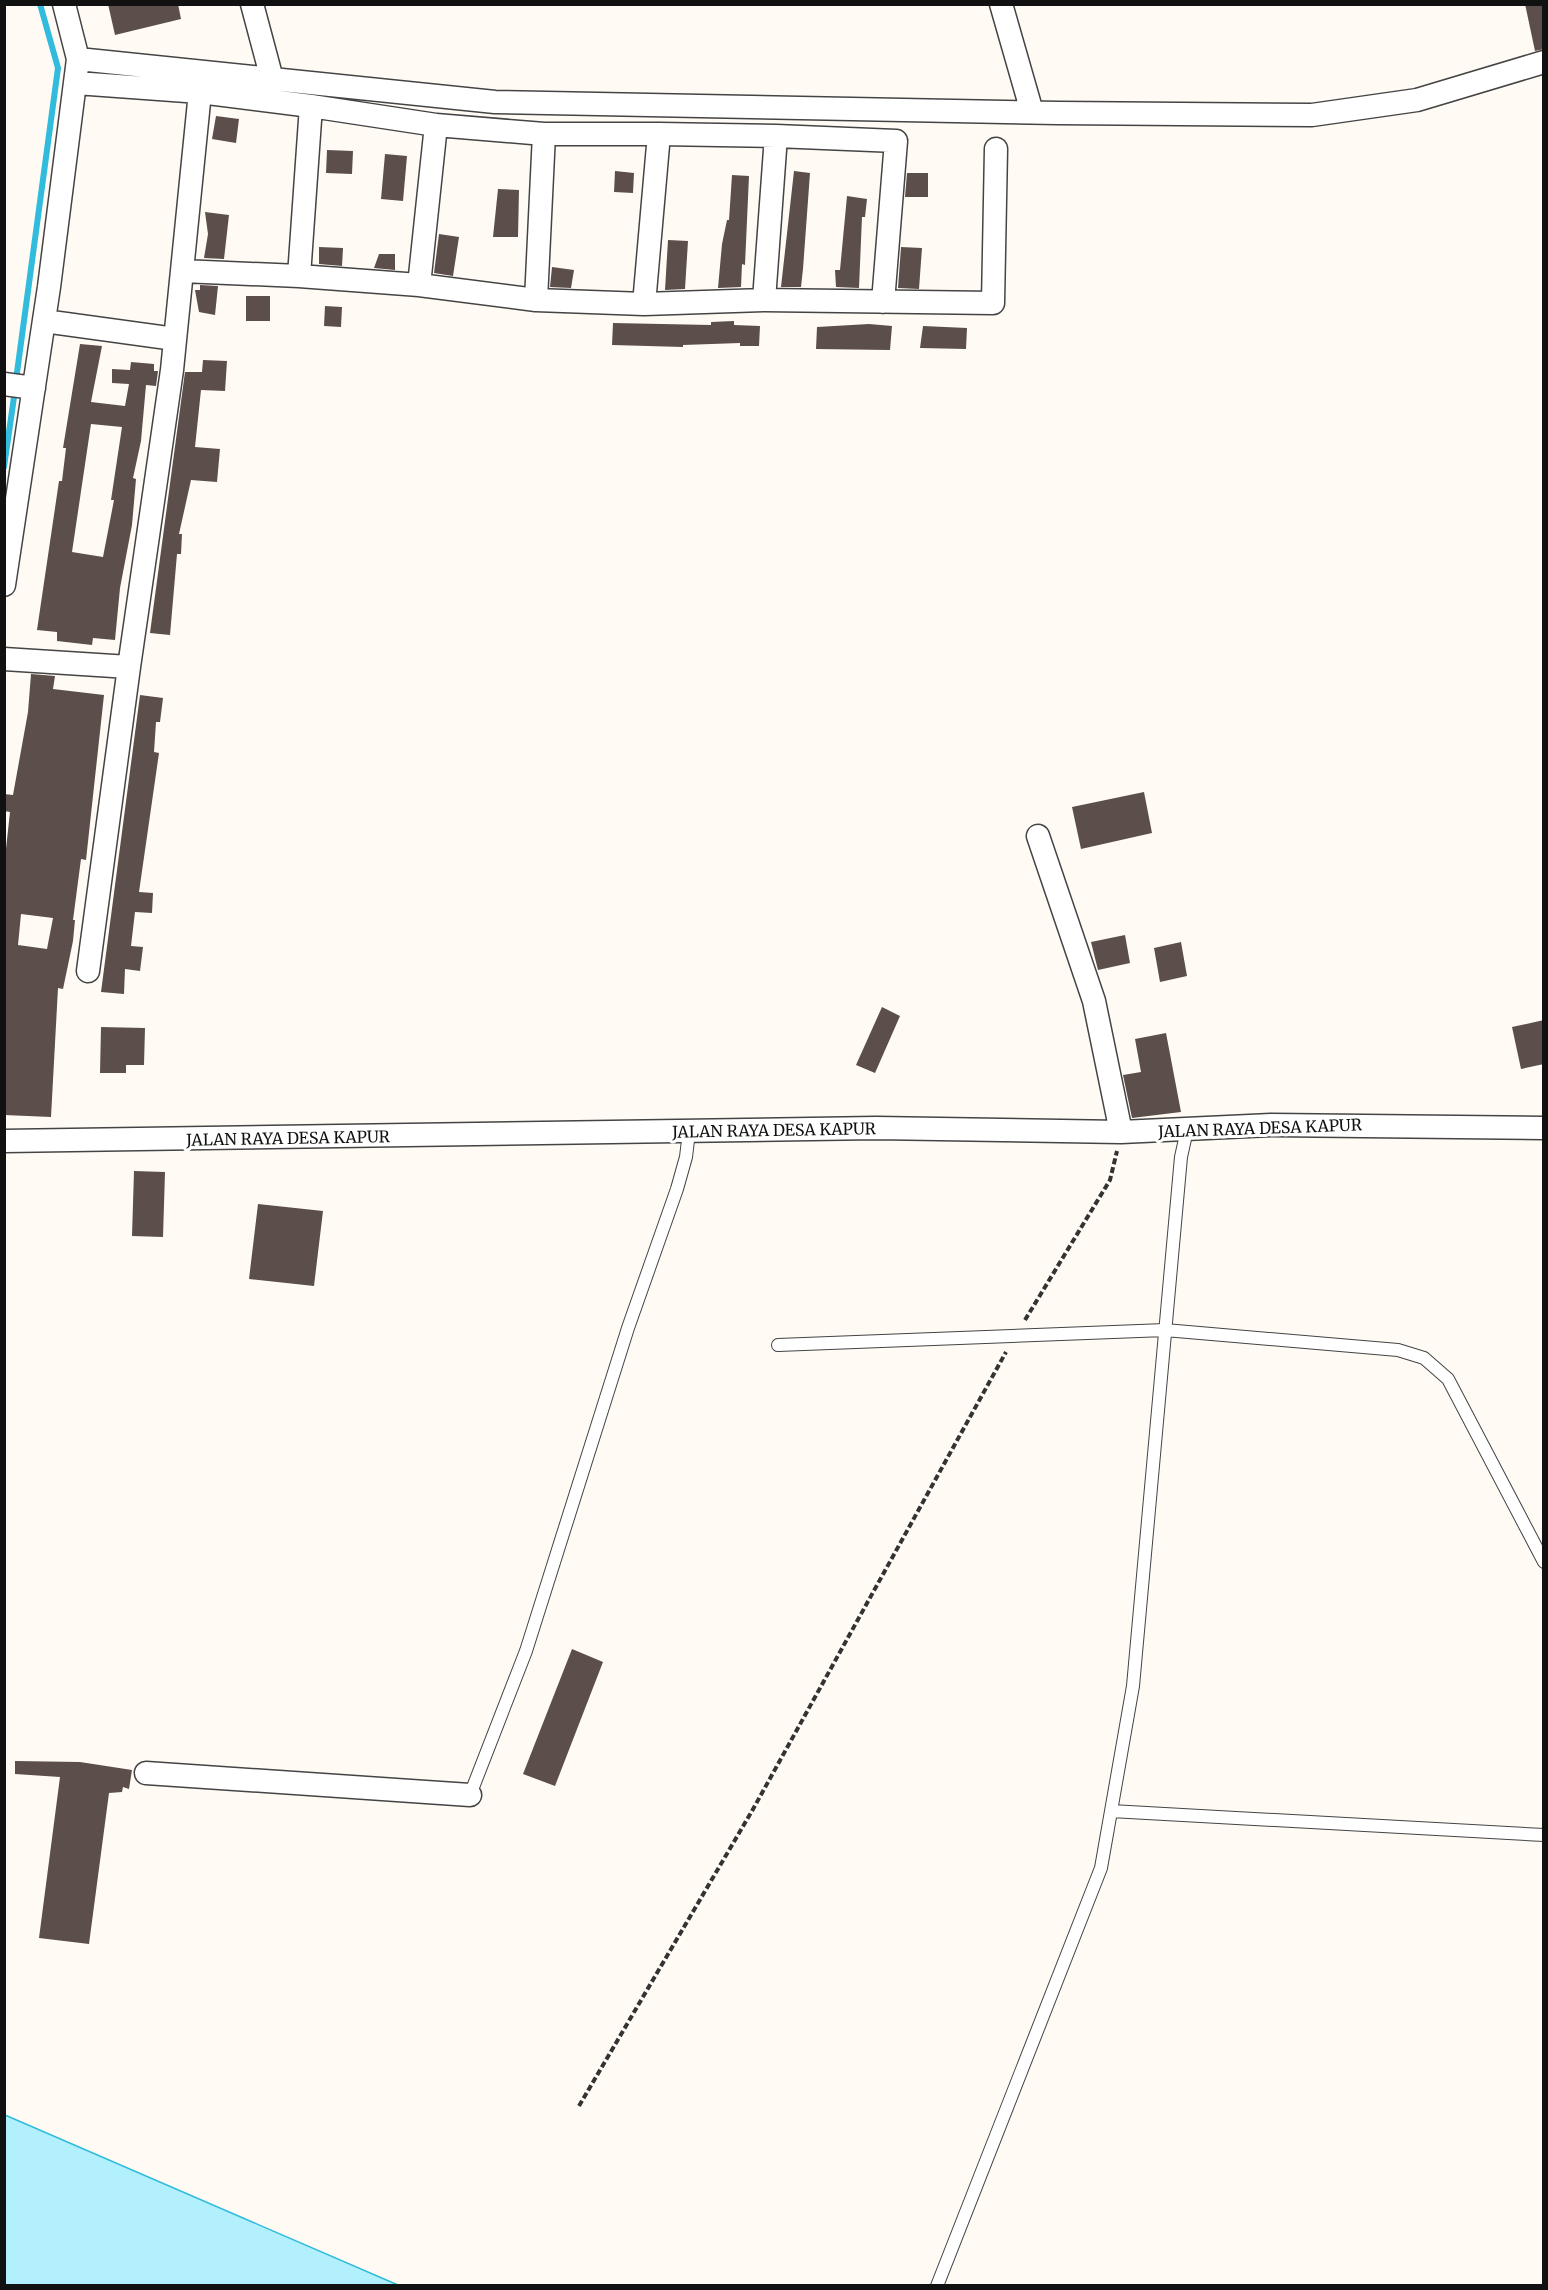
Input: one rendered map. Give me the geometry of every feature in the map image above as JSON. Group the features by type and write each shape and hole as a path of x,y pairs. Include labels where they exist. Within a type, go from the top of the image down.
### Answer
{"street":[{"path":"4,585 44,321 76,83 78,59 64,4"},
{"path":"252,4 272,79"},
{"path":"1001,4 1032,112"},
{"path":"78,59 495,102 1312,115 1417,100 1544,62"},
{"path":"76,83 200,92 436,125 544,134 776,136 896,141 883,302"},
{"path":"88,971 175,339 200,92"},
{"path":"299,276 311,106"},
{"path":"419,285 436,125"},
{"path":"536,300 544,134"},
{"path":"644,304 659,134"},
{"path":"764,300 776,136"},
{"path":"182,271 299,276 419,285 536,300 644,304 764,300 993,303 996,149"},
{"path":"44,321 175,339"},
{"path":"4,384 33,388"},
{"path":"4,658 129,667"},
{"path":"1038,836 1094,1001 1121,1132"},
{"name":"JALAN RAYA DESA KAPUR","path":"4,1141 876,1128 1121,1132 1316,1125 1544,1128"},
{"path":"146,1773 470,1795"}],"lane":[{"path":"937,2286 1101,1868 1133,1686 1181,1157 1187,1130"},
{"path":"470,1795 526,1652 628,1328 677,1189 686,1157 689,1132"},
{"path":"778,1345 1166,1330 1398,1350 1424,1358 1448,1379 1544,1562"},
{"path":"1111,1811 1544,1835"}],"path":[{"path":"579,2106 752,1811 1015,1336 1110,1180 1121,1132"}],"water":[{"path":"5,2115 398,2285 5,2285"}],"building":[{"path":"108,4 178,4 181,19 115,35"},
{"path":"1525,4 1544,4 1544,49 1535,51"},
{"path":"216,116 239,119 236,143 212,139"},
{"path":"327,150 353,151 352,174 326,173"},
{"path":"385,154 407,156 403,201 381,199"},
{"path":"615,171 634,173 633,193 614,192"},
{"path":"794,171 810,173 801,287 781,287"},
{"path":"907,173 928,173 928,197 905,197"},
{"path":"732,175 749,176 745,265 742,264 741,287 718,288 722,244 727,220 729,220"},
{"path":"498,189 519,190 518,237 493,237"},
{"path":"847,196 867,199 865,217 862,217 859,288 836,287 835,270 840,270"},
{"path":"205,212 229,215 224,259 204,258 208,234"},
{"path":"439,234 459,237 453,276 434,273"},
{"path":"668,240 688,241 685,289 665,290"},
{"path":"319,247 343,248 342,266 319,264"},
{"path":"901,247 922,248 919,289 898,288"},
{"path":"379,254 395,254 395,270 374,268"},
{"path":"552,267 574,270 571,288 550,287"},
{"path":"200,285 218,286 215,315 199,312 195,290 200,290"},
{"path":"246,296 270,296 270,321 246,321"},
{"path":"325,306 342,307 341,327 324,326"},
{"path":"734,321 734,325 760,326 759,346 740,346 740,343 683,345 683,347 612,345 613,323 711,325 711,322"},
{"path":"869,324 892,326 890,350 816,349 817,327"},
{"path":"923,326 967,328 966,349 920,348"},
{"path":"80,344 102,346 91,402 125,406 129,384 112,383 112,369 130,370 131,362 154,364 154,371 158,371 156,386 146,385 141,441 133,478 136,479 132,525 120,588 115,640 93,638 92,645 57,641 57,632 37,630 59,481 62,481 66,448 63,448","holes":["91,424 122,427 111,500 114,500 103,557 72,552"]},
{"path":"203,360 227,361 225,391 201,390 195,447 220,449 217,482 191,480 179,534 182,534 181,554 177,554 170,635 150,633 185,372 202,372"},
{"path":"31,674 55,676 53,689 104,695 86,860 81,859 73,920 75,920 73,941 63,989 58,988 51,1117 4,1115 4,867 10,812 4,811 4,794 13,795 28,712","holes":["21,914 53,918 47,949 18,945"]},
{"path":"140,695 163,698 160,722 156,722 154,752 159,753 139,892 153,893 152,913 135,912 131,946 143,947 140,971 125,969 124,994 101,992"},
{"path":"1144,792 1152,833 1081,849 1072,807"},
{"path":"1125,935 1130,963 1098,970 1091,942"},
{"path":"1181,942 1187,976 1160,982 1154,948"},
{"path":"882,1007 900,1016 875,1073 856,1065"},
{"path":"1544,1020 1544,1064 1521,1069 1512,1027"},
{"path":"101,1027 145,1028 144,1065 126,1065 126,1073 100,1073"},
{"path":"1166,1033 1181,1112 1132,1118 1123,1075 1141,1072 1135,1039"},
{"path":"134,1171 165,1172 163,1237 132,1236"},
{"path":"258,1204 323,1211 314,1286 249,1279"},
{"path":"572,1649 603,1662 555,1786 523,1774"},
{"path":"15,1761 80,1762 132,1770 129,1789 123,1787 122,1792 109,1793 89,1944 39,1938 60,1777 15,1774"}],"waterway":[{"path":"16,380 58,68 40,4"},
{"path":"4,467 15,390"}]}
